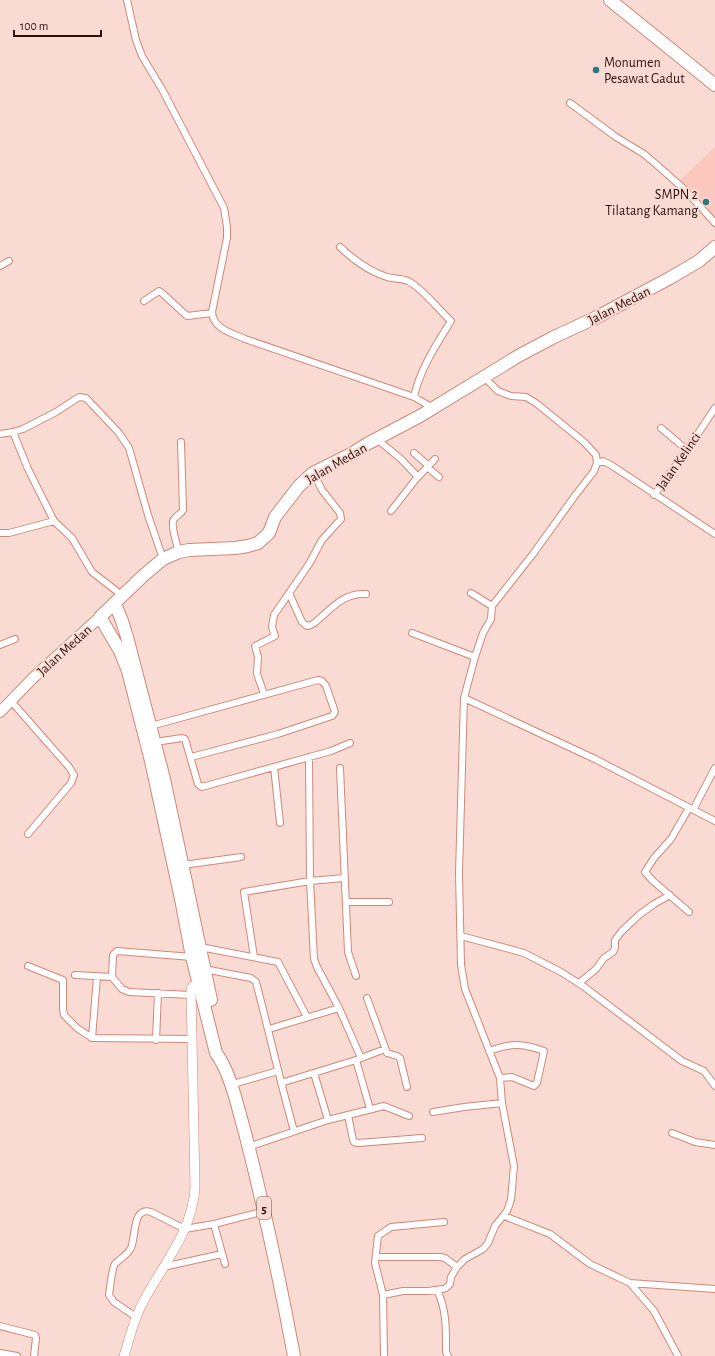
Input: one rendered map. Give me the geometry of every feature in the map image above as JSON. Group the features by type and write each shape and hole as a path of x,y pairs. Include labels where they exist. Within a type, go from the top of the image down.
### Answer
{"highway":[{"path":"610,0 715,85"},
{"name":"Jalan Medan","path":"100,618 144,575 163,559 179,552 200,549 235,548 248,546 258,542 269,533 275,517 298,486 313,473 378,440 554,337 597,317 670,278 699,261 715,247"},
{"path":"119,600 122,621 151,726 183,865 189,915"},
{"path":"100,618 117,644 128,671 189,915 203,983"},
{"path":"196,952 204,970 203,983"},
{"name":"5","path":"203,983 222,1046 222,1062 248,1146 265,1211 294,1356"}],"main road":[{"name":"Jalan Medan","path":"0,712 49,663 100,618"}],"street":[{"path":"127,0 136,40 142,56 163,91 224,208 227,238 212,313 218,326 245,339 414,397 433,408"},
{"path":"570,103 616,137 644,154 658,165 685,190 715,223"},
{"path":"340,247 361,265 372,271 388,277 408,281 422,292 451,321 424,367 416,387 414,397"},
{"path":"0,266 9,262"},
{"path":"144,302 156,292 160,291 187,316 212,313"},
{"path":"383,1295 403,1291 444,1289 448,1286 457,1266 485,1246 497,1223 504,1216 511,1200 514,1166 502,1103 500,1078 465,989 461,965 459,872 464,698 475,657 483,633 490,619 492,606 533,554 594,471 597,463 596,455 584,442 536,402 526,397 511,396 498,391 484,378"},
{"path":"0,434 13,432 31,426 79,397 84,397 87,399 119,433 129,448 148,515 163,559"},
{"name":"Jalan Kelinci","path":"654,495 715,408"},
{"path":"661,428 687,450"},
{"path":"13,432 28,469 54,521 72,538 92,572 119,600"},
{"path":"378,440 401,459 417,478"},
{"path":"179,552 173,524 174,519 182,513 183,510 181,442"},
{"path":"414,453 439,477"},
{"path":"391,511 417,478 435,459"},
{"path":"597,463 603,460 715,534"},
{"path":"264,694 256,674 258,657 255,646 275,636 272,627 273,616 309,564 322,540 341,519 340,513 322,490 313,473"},
{"path":"0,533 54,521"},
{"path":"289,593 302,622 307,626 314,624 346,597 366,594"},
{"path":"471,593 492,606"},
{"path":"412,633 475,657"},
{"path":"0,645 15,638"},
{"path":"151,726 264,694 321,680 326,686 335,712 330,717 278,734 191,757"},
{"path":"464,698 595,759 715,821"},
{"path":"11,701 69,767 74,775 71,783 28,834"},
{"path":"155,742 185,739 198,784 202,787 335,750 350,742"},
{"path":"309,757 310,881 315,962 339,1008 359,1059 370,1109"},
{"path":"274,767 280,823"},
{"path":"340,768 348,952 356,976"},
{"path":"689,912 653,881 645,872 654,858 671,839 715,768"},
{"path":"183,865 241,857"},
{"path":"254,957 244,892 310,881 344,878"},
{"path":"579,983 596,969 604,958 614,952 615,940 622,930 654,904 670,895"},
{"path":"346,902 389,902"},
{"path":"461,936 524,953 561,972 579,983 682,1061 704,1071 715,1086"},
{"path":"191,995 127,992 122,989 112,977 113,955 117,951 196,952 254,957 278,962 307,1017"},
{"path":"28,966 63,980 64,1015 74,1025 92,1038 156,1040 192,1039"},
{"path":"204,970 254,980 256,982 294,1130"},
{"path":"75,975 112,977"},
{"path":"92,1038 97,977"},
{"path":"124,1356 142,1303 185,1229 193,1208 195,1187 191,995 192,987 203,983"},
{"path":"156,1040 158,994"},
{"path":"367,998 388,1055 397,1056 400,1058 407,1087"},
{"path":"268,1029 339,1008"},
{"path":"489,1051 504,1045 522,1044 544,1051 537,1083 534,1086 512,1077 500,1078"},
{"path":"281,1083 359,1059 385,1049"},
{"path":"230,1085 278,1071"},
{"path":"314,1073 328,1120"},
{"path":"433,1112 502,1103"},
{"path":"248,1146 328,1120 386,1106 409,1116"},
{"path":"348,1115 354,1142 358,1143 422,1138"},
{"path":"672,1133 699,1143 715,1145"},
{"path":"136,1317 114,1302 109,1295 113,1268 116,1263 126,1256 130,1248 138,1217 142,1212 148,1211 185,1229 214,1224 265,1211"},
{"path":"504,1216 550,1234 590,1264 630,1283 715,1289"},
{"path":"384,1356 383,1295 376,1272 378,1236 388,1228 444,1222"},
{"path":"214,1224 225,1264"},
{"path":"163,1267 222,1254"},
{"path":"376,1257 440,1257 445,1258 457,1266"},
{"path":"630,1283 654,1311 678,1356"},
{"path":"437,1290 445,1312 446,1352 448,1356"},
{"path":"0,1326 35,1335 34,1356"},
{"path":"0,1354 17,1356"}],"shaded area":[{"name":"SMPN 2 Tilatang Kamang","path":"715,147 715,222 678,182"}],"place":[{"name":"Monumen Pesawat Gadut","path":"596,70"},
{"name":"SMPN 2 Tilatang Kamang","path":"706,202"}]}
